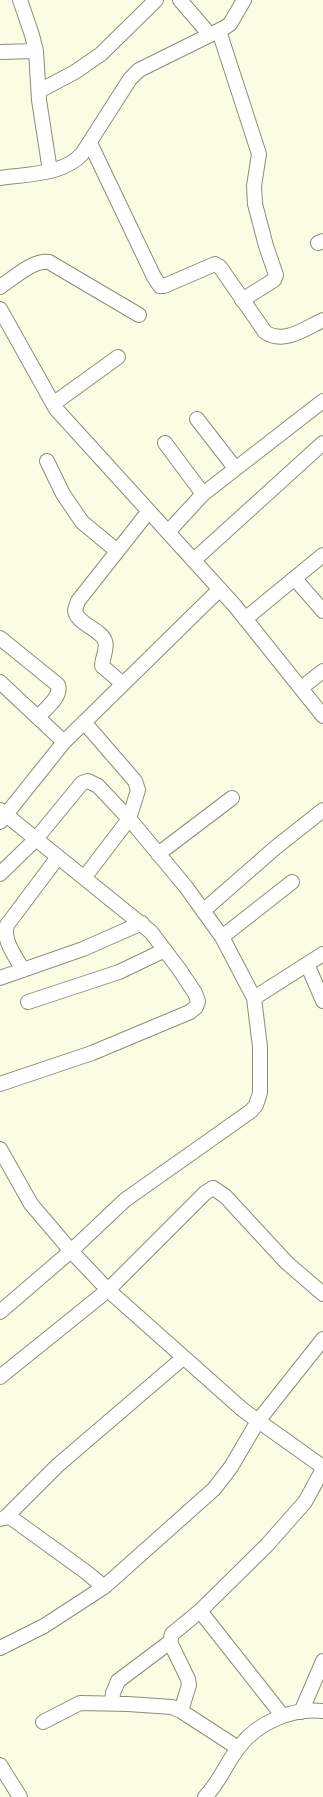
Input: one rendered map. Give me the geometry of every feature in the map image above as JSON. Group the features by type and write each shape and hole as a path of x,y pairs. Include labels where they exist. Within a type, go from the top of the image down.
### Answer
{"street":[{"path":"20,0 36,51 39,91 50,171"},
{"path":"39,91 75,72 101,54 156,0"},
{"path":"180,0 214,33 259,154 254,186 255,204 266,246 276,275 274,280 242,300"},
{"path":"0,178 50,171 72,164 90,143 130,79 139,70 230,24 244,0"},
{"path":"0,52 36,51"},
{"path":"90,143 158,283 164,286 215,264 220,267 265,332 272,337 291,336 323,320"},
{"path":"0,287 32,265 40,262 49,262 140,315"},
{"path":"0,309 56,409 220,589 323,716"},
{"path":"53,404 118,357"},
{"path":"168,532 203,494 323,401"},
{"path":"197,419 235,468"},
{"path":"165,443 203,494"},
{"path":"194,560 323,443"},
{"path":"47,461 63,494 82,522 117,551"},
{"path":"123,684 102,666 106,648 104,638 77,617 74,610 78,600 149,511"},
{"path":"245,619 323,555"},
{"path":"294,578 323,611"},
{"path":"0,1084 92,1053 190,1012 196,1007 198,1001 195,993 165,950 142,923 58,857 2,816 64,742 220,589"},
{"path":"0,638 58,685 60,690 58,695 38,717"},
{"path":"301,688 323,671"},
{"path":"0,682 64,742"},
{"path":"84,722 137,785 138,790 129,819 84,878"},
{"path":"0,874 35,840 82,784 88,781 98,786 129,819 186,887 222,938 254,998 260,1047 260,1093 256,1105 125,1200 71,1251 2,1308"},
{"path":"158,854 232,798"},
{"path":"202,911 275,848 323,810"},
{"path":"23,970 8,942 5,932 7,925 58,857"},
{"path":"222,938 292,882"},
{"path":"0,978 83,950 142,923"},
{"path":"28,1002 119,972 165,950"},
{"path":"254,998 323,954"},
{"path":"307,964 323,1001"},
{"path":"0,1149 31,1204 71,1251 108,1290 183,1358 258,1421 323,1468 305,1502 292,1518 200,1611 170,1636 170,1642 188,1678 189,1685 181,1711"},
{"path":"0,1377 108,1290 205,1193 213,1188 225,1196 287,1263 323,1294"},
{"path":"0,1648 44,1626 104,1587 214,1488 231,1467 258,1421 323,1339"},
{"path":"3,1518 58,1464 183,1358"},
{"path":"3,1518 10,1517 104,1587"},
{"path":"200,1611 282,1715"},
{"path":"112,1703 113,1693 118,1681 170,1642"},
{"path":"301,1712 323,1661"},
{"path":"43,1722 80,1703 112,1703 172,1707 181,1711 238,1748"},
{"path":"205,1797 215,1787 238,1748 258,1730 282,1715 323,1711"},
{"path":"0,1765 20,1797"}]}
